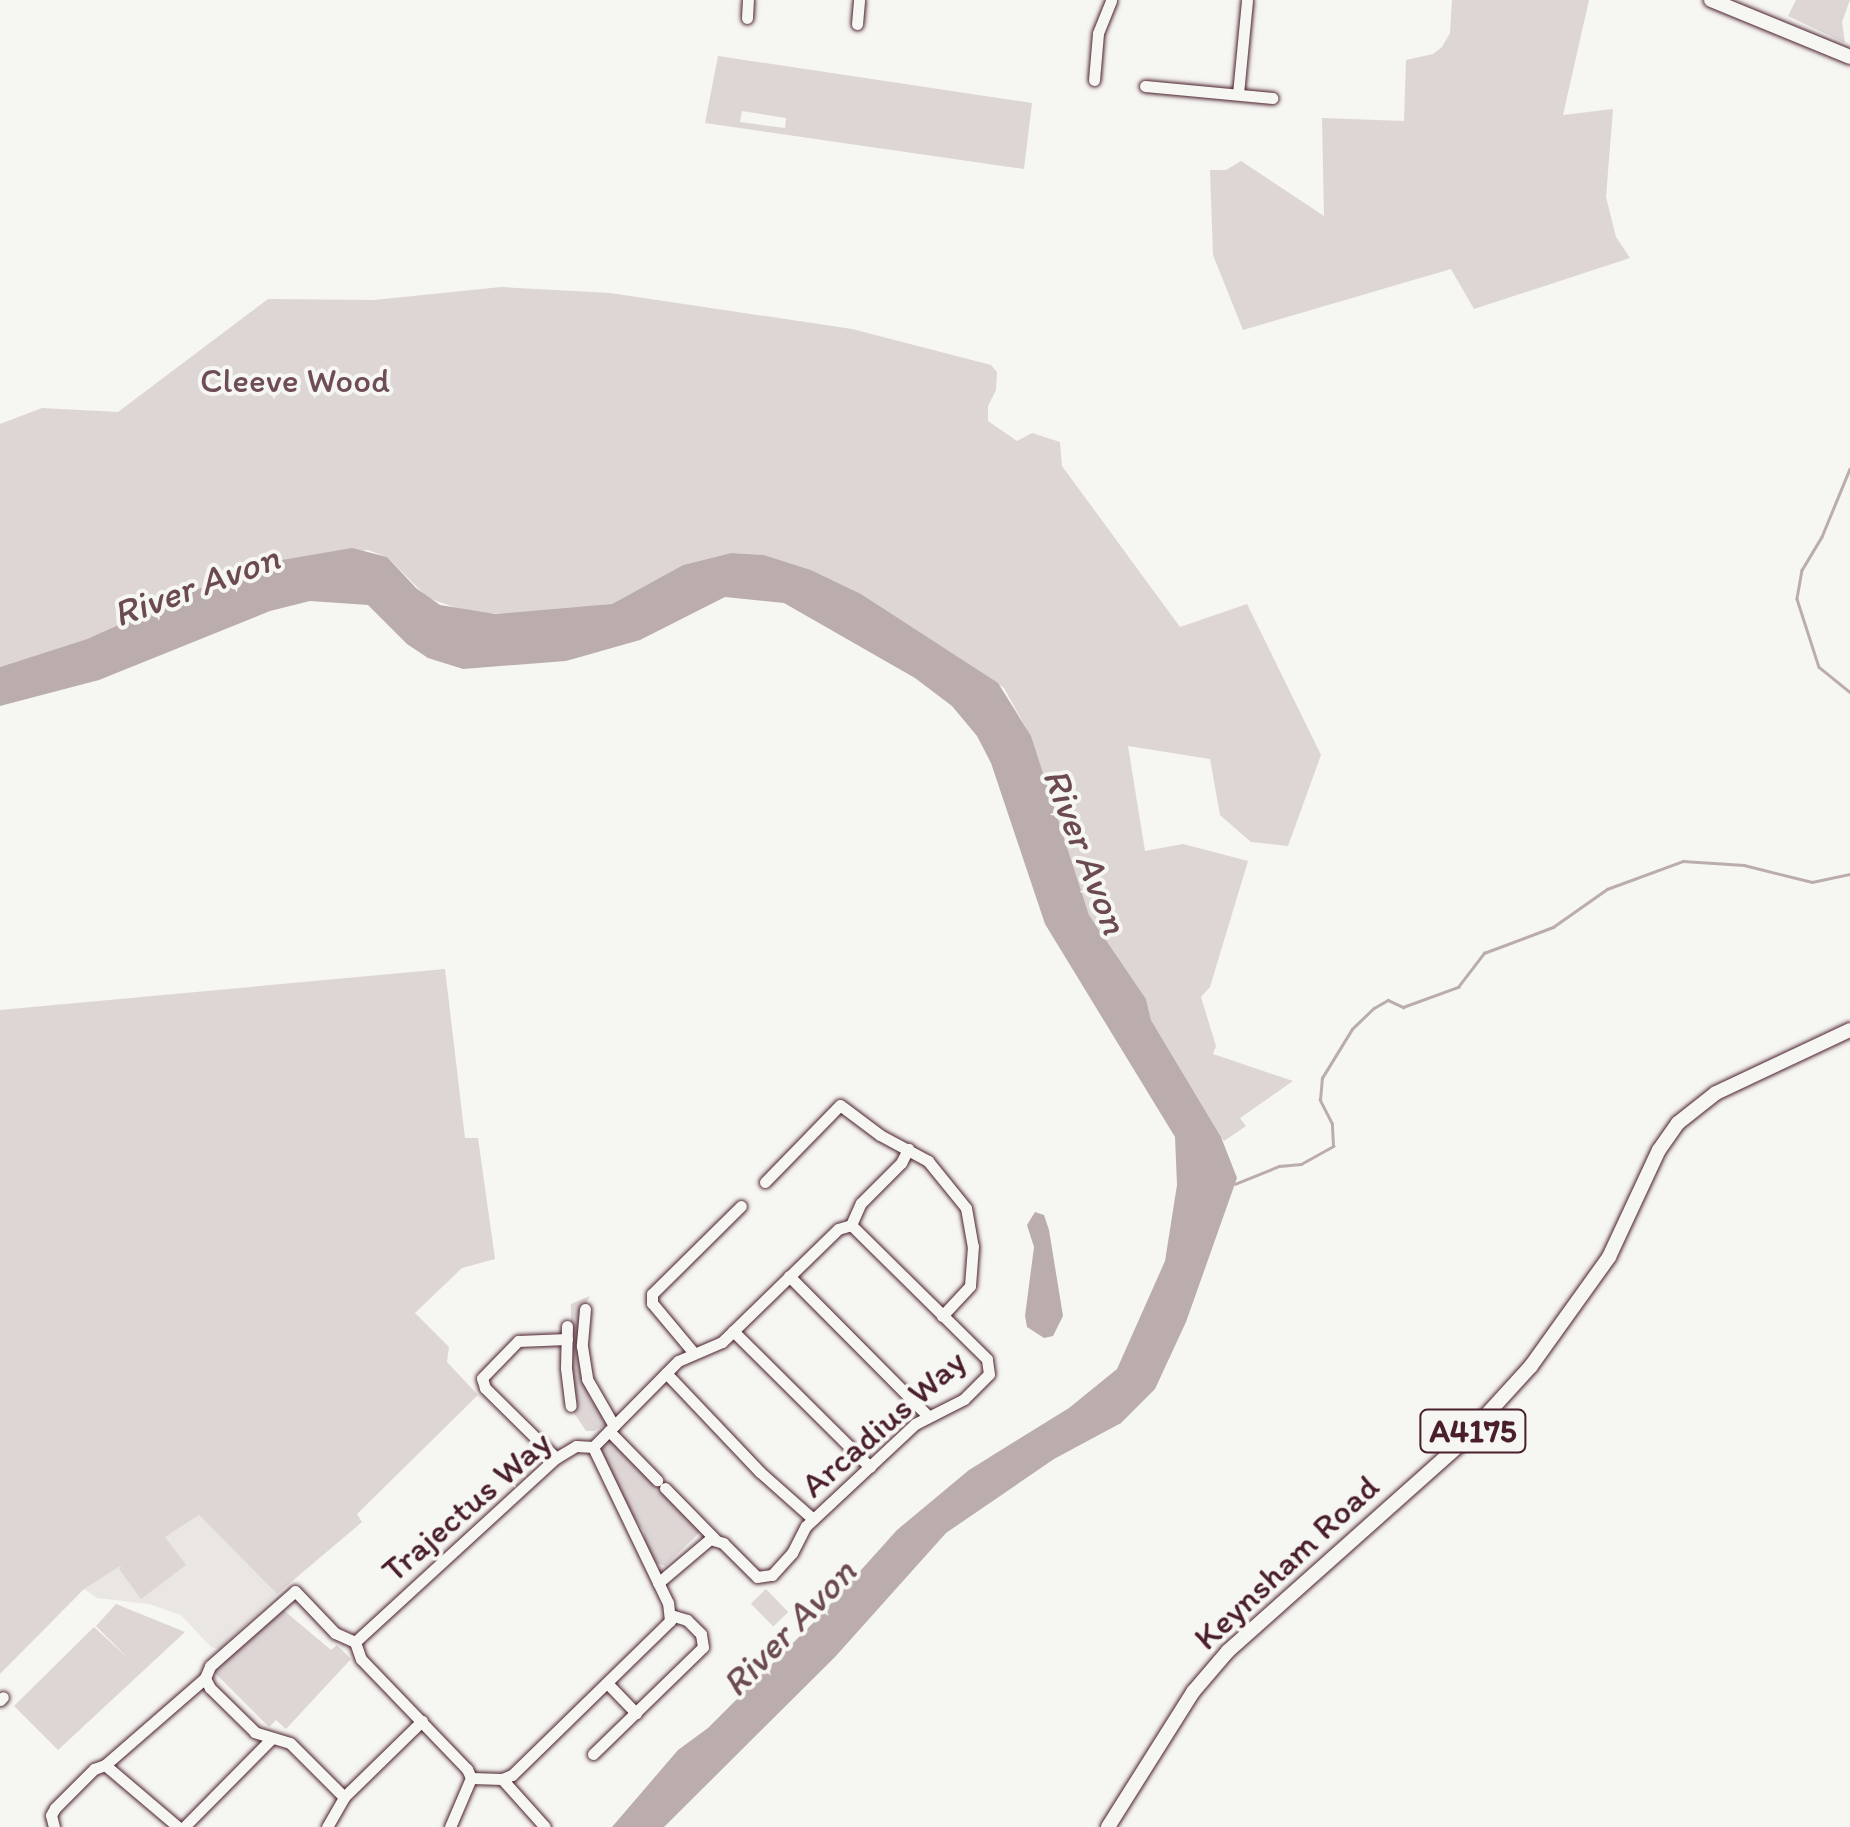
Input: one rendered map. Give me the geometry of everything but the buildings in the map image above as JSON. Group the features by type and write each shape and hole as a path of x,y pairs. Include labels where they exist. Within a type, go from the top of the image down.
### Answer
{"main road":[{"path":"1717,1 1850,57"},
{"name":"Keynsham Road","path":"1108,1827 1193,1692 1228,1650 1458,1446 1520,1380 1609,1257 1659,1150 1678,1123 1716,1093 1850,1030"}],"street":[{"path":"747,18 748,0"},
{"path":"857,24 859,0"},
{"path":"1094,80 1098,33 1111,0"},
{"path":"1238,94 1247,0"},
{"path":"1145,86 1272,98"},
{"path":"765,1182 840,1105 880,1135 908,1149 946,1178 970,1222 970,1286 942,1316"},
{"path":"593,1447 666,1373 694,1352 715,1346 734,1331 838,1229 851,1225 861,1204 901,1164 908,1149"},
{"path":"694,1352 652,1303 652,1294 741,1206"},
{"name":"Arcadius Way","path":"586,1309 582,1346 587,1379 612,1428 715,1539 750,1572 765,1578 792,1553 814,1519 927,1415 964,1399 990,1368 987,1359 851,1225"},
{"path":"789,1276 927,1415"},
{"path":"734,1331 870,1467"},
{"path":"556,1458 485,1388 482,1378 518,1341 567,1332 571,1406"},
{"path":"666,1373 760,1472 814,1519"},
{"name":"Trajectus Way","path":"355,1642 556,1458 576,1446 593,1447 671,1615"},
{"path":"658,1584 706,1542 715,1539"},
{"path":"54,1827 51,1815 55,1808 94,1768 105,1765 206,1678 210,1666 295,1590 335,1633 355,1642 361,1659 422,1721 470,1778 502,1780 512,1775 666,1626 671,1615 687,1620 704,1644 593,1754"},
{"path":"206,1678 210,1688 255,1732 290,1743 344,1797"},
{"path":"608,1683 636,1713"},
{"path":"328,1827 344,1797 422,1721"},
{"path":"105,1765 181,1827 272,1738"},
{"path":"450,1827 470,1778"},
{"path":"502,1780 545,1827"}],"shaded area":[{"path":"352,548 387,557 416,588 440,605 495,614 612,604 683,565 731,553 764,555 811,570 861,594 998,683 1031,736 1089,915 1146,999 1151,1020 1221,1137 1237,1178 1186,1322 1155,1389 1121,1423 1054,1459 946,1533 835,1657 664,1827 612,1827 678,1750 708,1728 817,1619 897,1530 969,1470 1069,1408 1117,1369 1165,1261 1177,1185 1175,1137 1045,924 991,763 977,736 952,706 915,678 784,603 725,597 640,640 566,661 463,669 428,658 407,644 368,605 310,601 270,611 99,680 0,706 0,667 87,639 252,565"},
{"path":"1035,1212 1044,1215 1049,1230 1063,1316 1053,1336 1044,1338 1027,1327 1025,1316 1034,1247 1027,1225"},
{"path":"199,1515 277,1594 220,1649 211,1647 181,1615 149,1604 97,1598 84,1589"}],"green space":[{"path":"1452,0 1589,0 1563,115 1613,109 1606,197 1616,237 1630,258 1474,309 1451,269 1243,330 1213,255 1210,170 1226,170 1241,161 1324,216 1322,118 1404,121 1406,60 1433,54 1442,47 1450,33"},
{"path":"1796,0 1850,0 1842,22 1845,43 1788,16"},
{"path":"718,56 1032,103 1024,169 705,123","holes":["742,111 786,118 785,128 740,122"]},
{"name":"Cleeve Wood","path":"501,287 610,293 852,329 991,365 997,372 988,421 1017,441 1032,433 1060,442 1062,466 1180,627 1247,604 1321,755 1288,846 1251,842 1220,815 1210,759 1128,746 1145,851 1183,844 1248,861 1210,987 1201,997 1216,1046 1213,1054 1293,1081 1240,1118 1246,1126 1224,1141 1221,1137 1151,1020 1146,999 1089,915 1031,737 1004,688 861,594 811,570 764,555 731,553 683,565 612,604 528,614 471,613 428,598 387,557 368,550 252,565 87,639 0,667 0,424 42,408 118,412 268,299 374,300"},
{"path":"445,969 465,1138 478,1138 495,1259 462,1268 415,1313 449,1347 447,1362 478,1395 357,1514 362,1522 277,1594 199,1515 165,1537 186,1565 141,1599 119,1569 122,1565 84,1589 0,1674 0,1010"},
{"path":"590,1296 580,1315 585,1383 590,1398 608,1423 586,1431 570,1407 578,1405 570,1371 571,1304"},
{"path":"610,1438 700,1532 665,1566 656,1563 645,1546 644,1531 628,1510 600,1449"},
{"path":"766,1589 788,1612 773,1627 751,1604"},
{"path":"116,1604 185,1632 58,1750 14,1706 94,1627 129,1659 96,1626"},
{"path":"281,1608 331,1650 337,1645 351,1659 286,1729 276,1720 269,1727 214,1672"}],"waterway":[{"path":"1850,469 1822,537 1802,570 1797,599 1819,667 1850,692"},
{"path":"1235,1184 1279,1166 1301,1164 1333,1146 1332,1124 1320,1100 1322,1078 1352,1029 1374,1008 1388,1000 1403,1007 1458,987 1484,953 1553,927 1607,889 1683,861 1744,865 1812,882 1850,874"}],"water label":[{"name":"River Avon","path":"196,586"},
{"name":"River Avon","path":"1085,851"},
{"name":"River Avon","path":"789,1628"}]}
